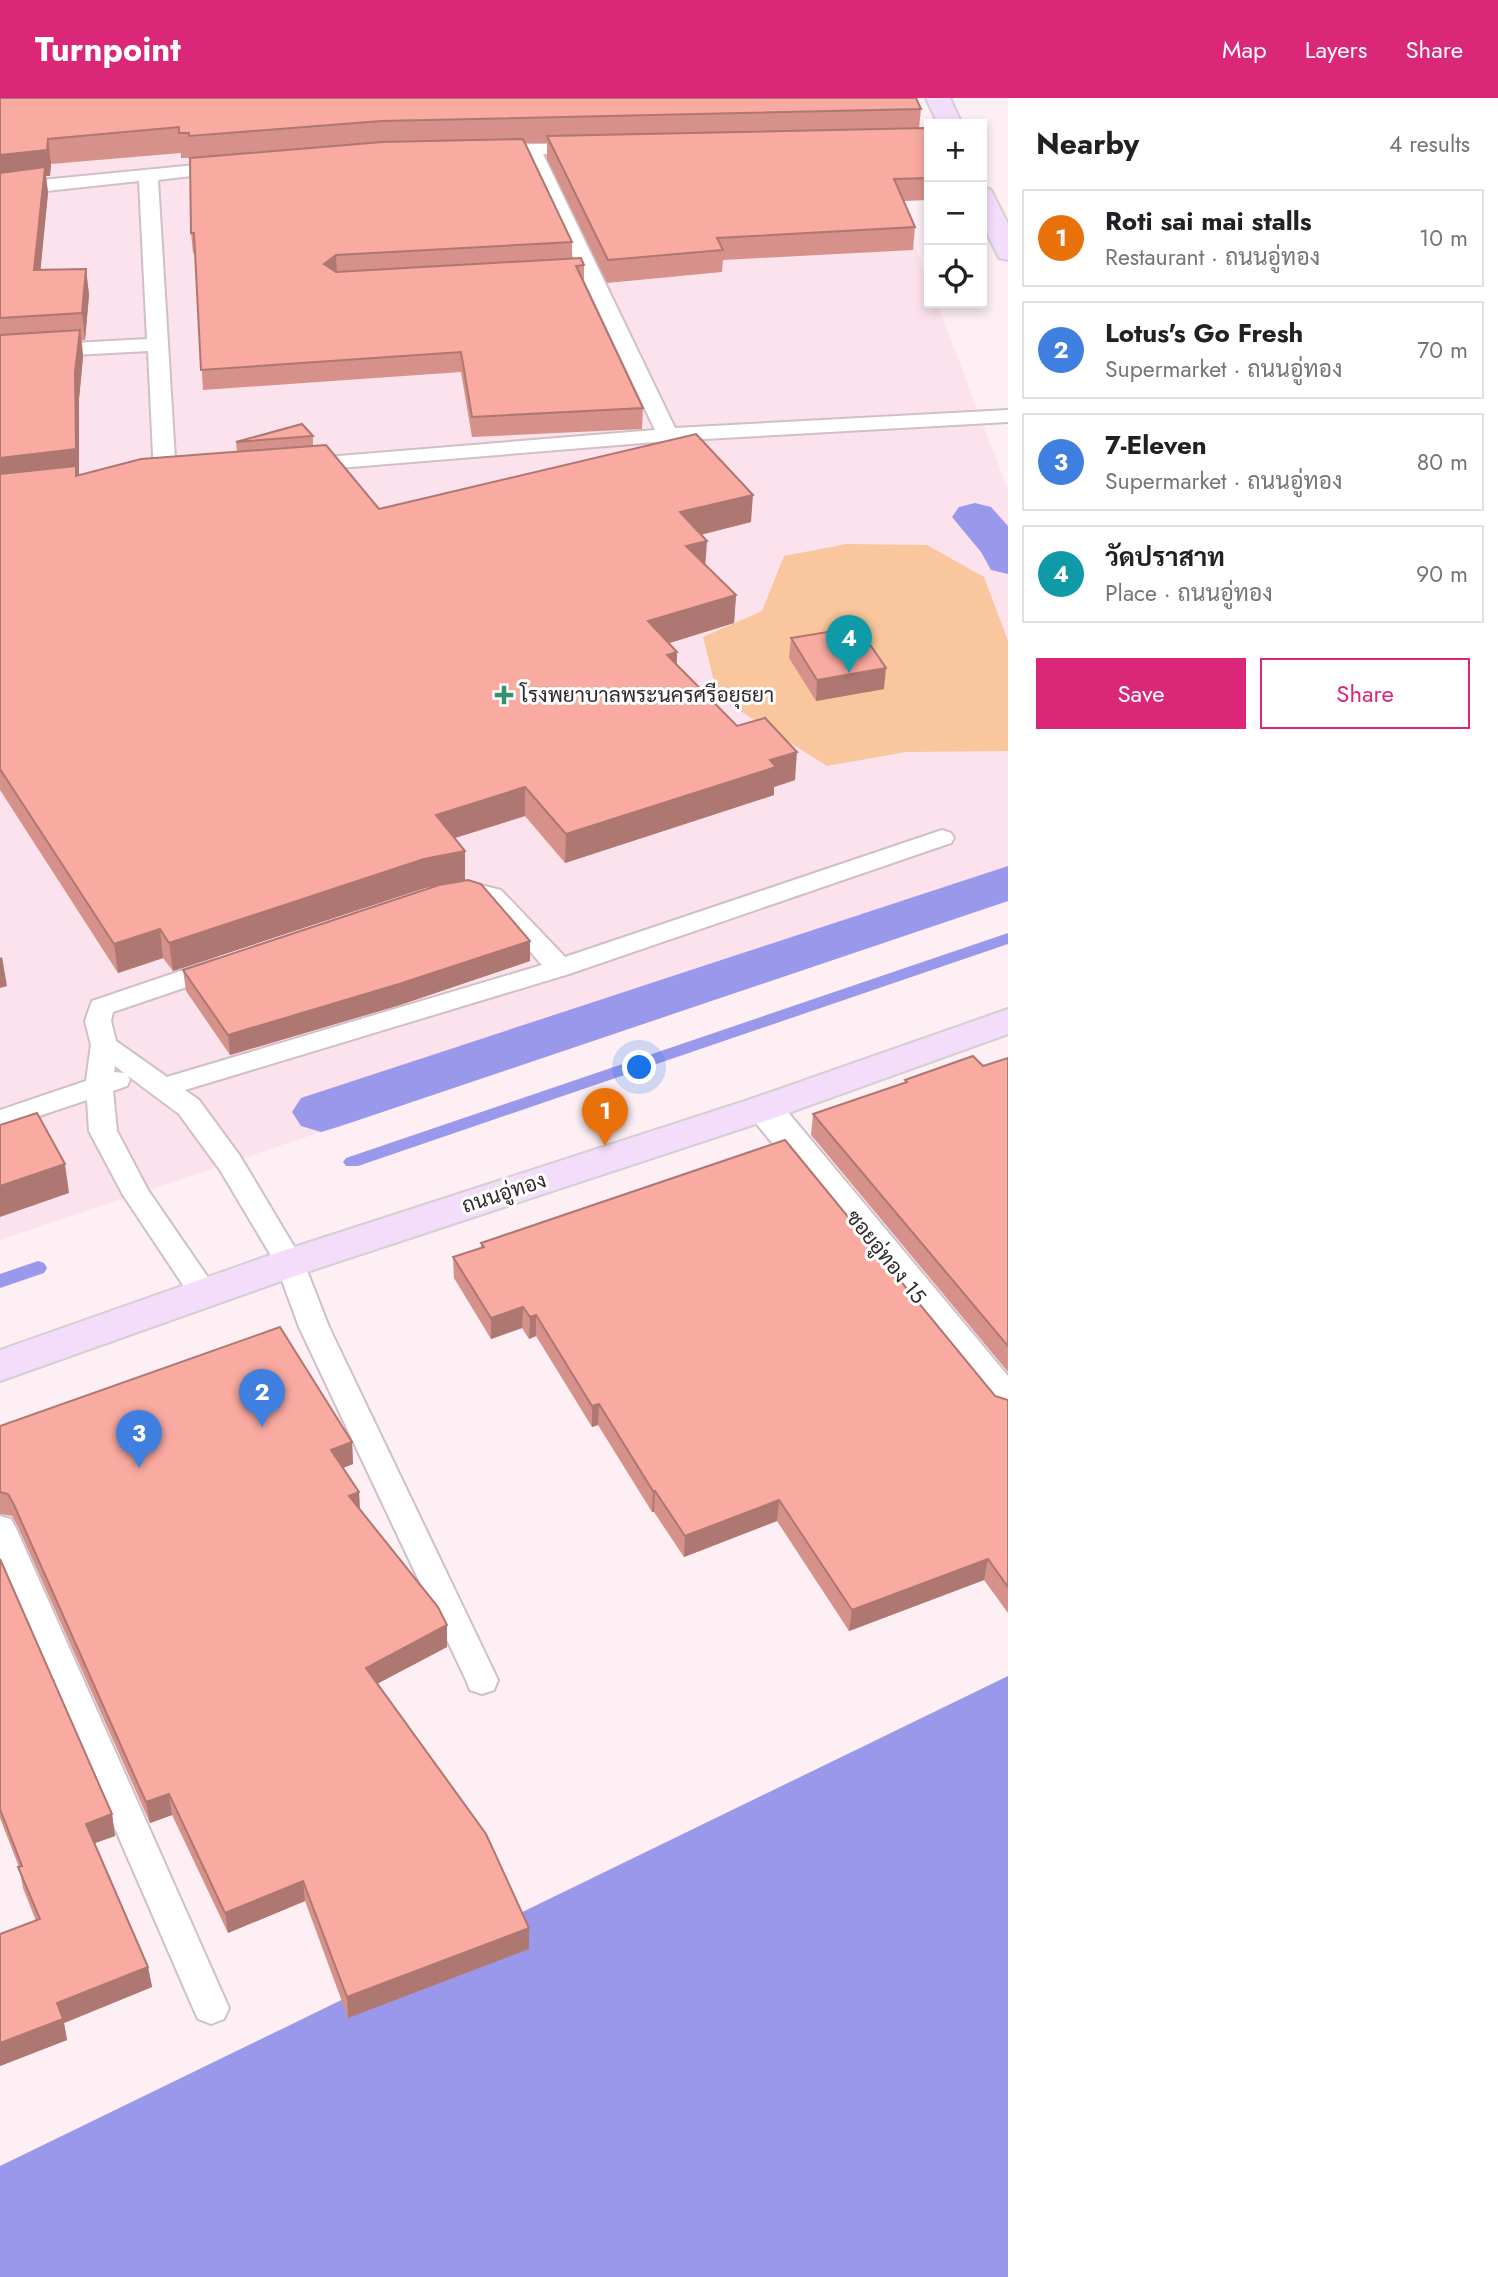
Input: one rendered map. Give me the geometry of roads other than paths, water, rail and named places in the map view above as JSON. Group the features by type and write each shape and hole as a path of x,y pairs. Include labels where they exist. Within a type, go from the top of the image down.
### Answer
{"main road":[{"path":"938,98 948,119"},
{"path":"987,206 1008,252"},
{"name":"ถนนอู่ทอง","path":"0,1366 290,1263 764,1108 1008,1021"}],"street":[{"name":"ซอยอู่ทอง 15","path":"764,1108 1008,1405"}],"lane":[{"path":"477,150 600,148"},
{"path":"531,149 668,435"},
{"path":"0,190 244,165"},
{"path":"148,173 165,475"},
{"path":"562,271 589,269"},
{"path":"0,353 158,344"},
{"path":"287,466 668,435 1008,416"},
{"path":"138,478 192,473"},
{"path":"162,1088 560,968 942,838"},
{"path":"435,896 468,890 492,896 560,968"},
{"path":"205,1295 137,1195 103,1131 99,1087 104,1045 98,1021 101,1007 246,957"},
{"path":"104,1045 188,1107 230,1163 290,1263 314,1327 482,1679"},
{"path":"0,1120 139,1071"},
{"path":"0,1528 211,2008"}],"waterway":[{"path":"975,517 1003,548 1008,560"},
{"path":"321,1112 1008,883"},
{"path":"352,1162 1008,938"},
{"path":"0,1281 38,1268"}],"place":[{"name":"วัดปราสาท","path":"849,673"},
{"name":"โรงพยาบาลพระนครศรีอยุธยา","path":"504,695"},
{"name":"Roti sai mai stalls","path":"605,1146"},
{"name":"Lotus's Go Fresh","path":"262,1427"},
{"name":"7-Eleven","path":"139,1468"}]}
